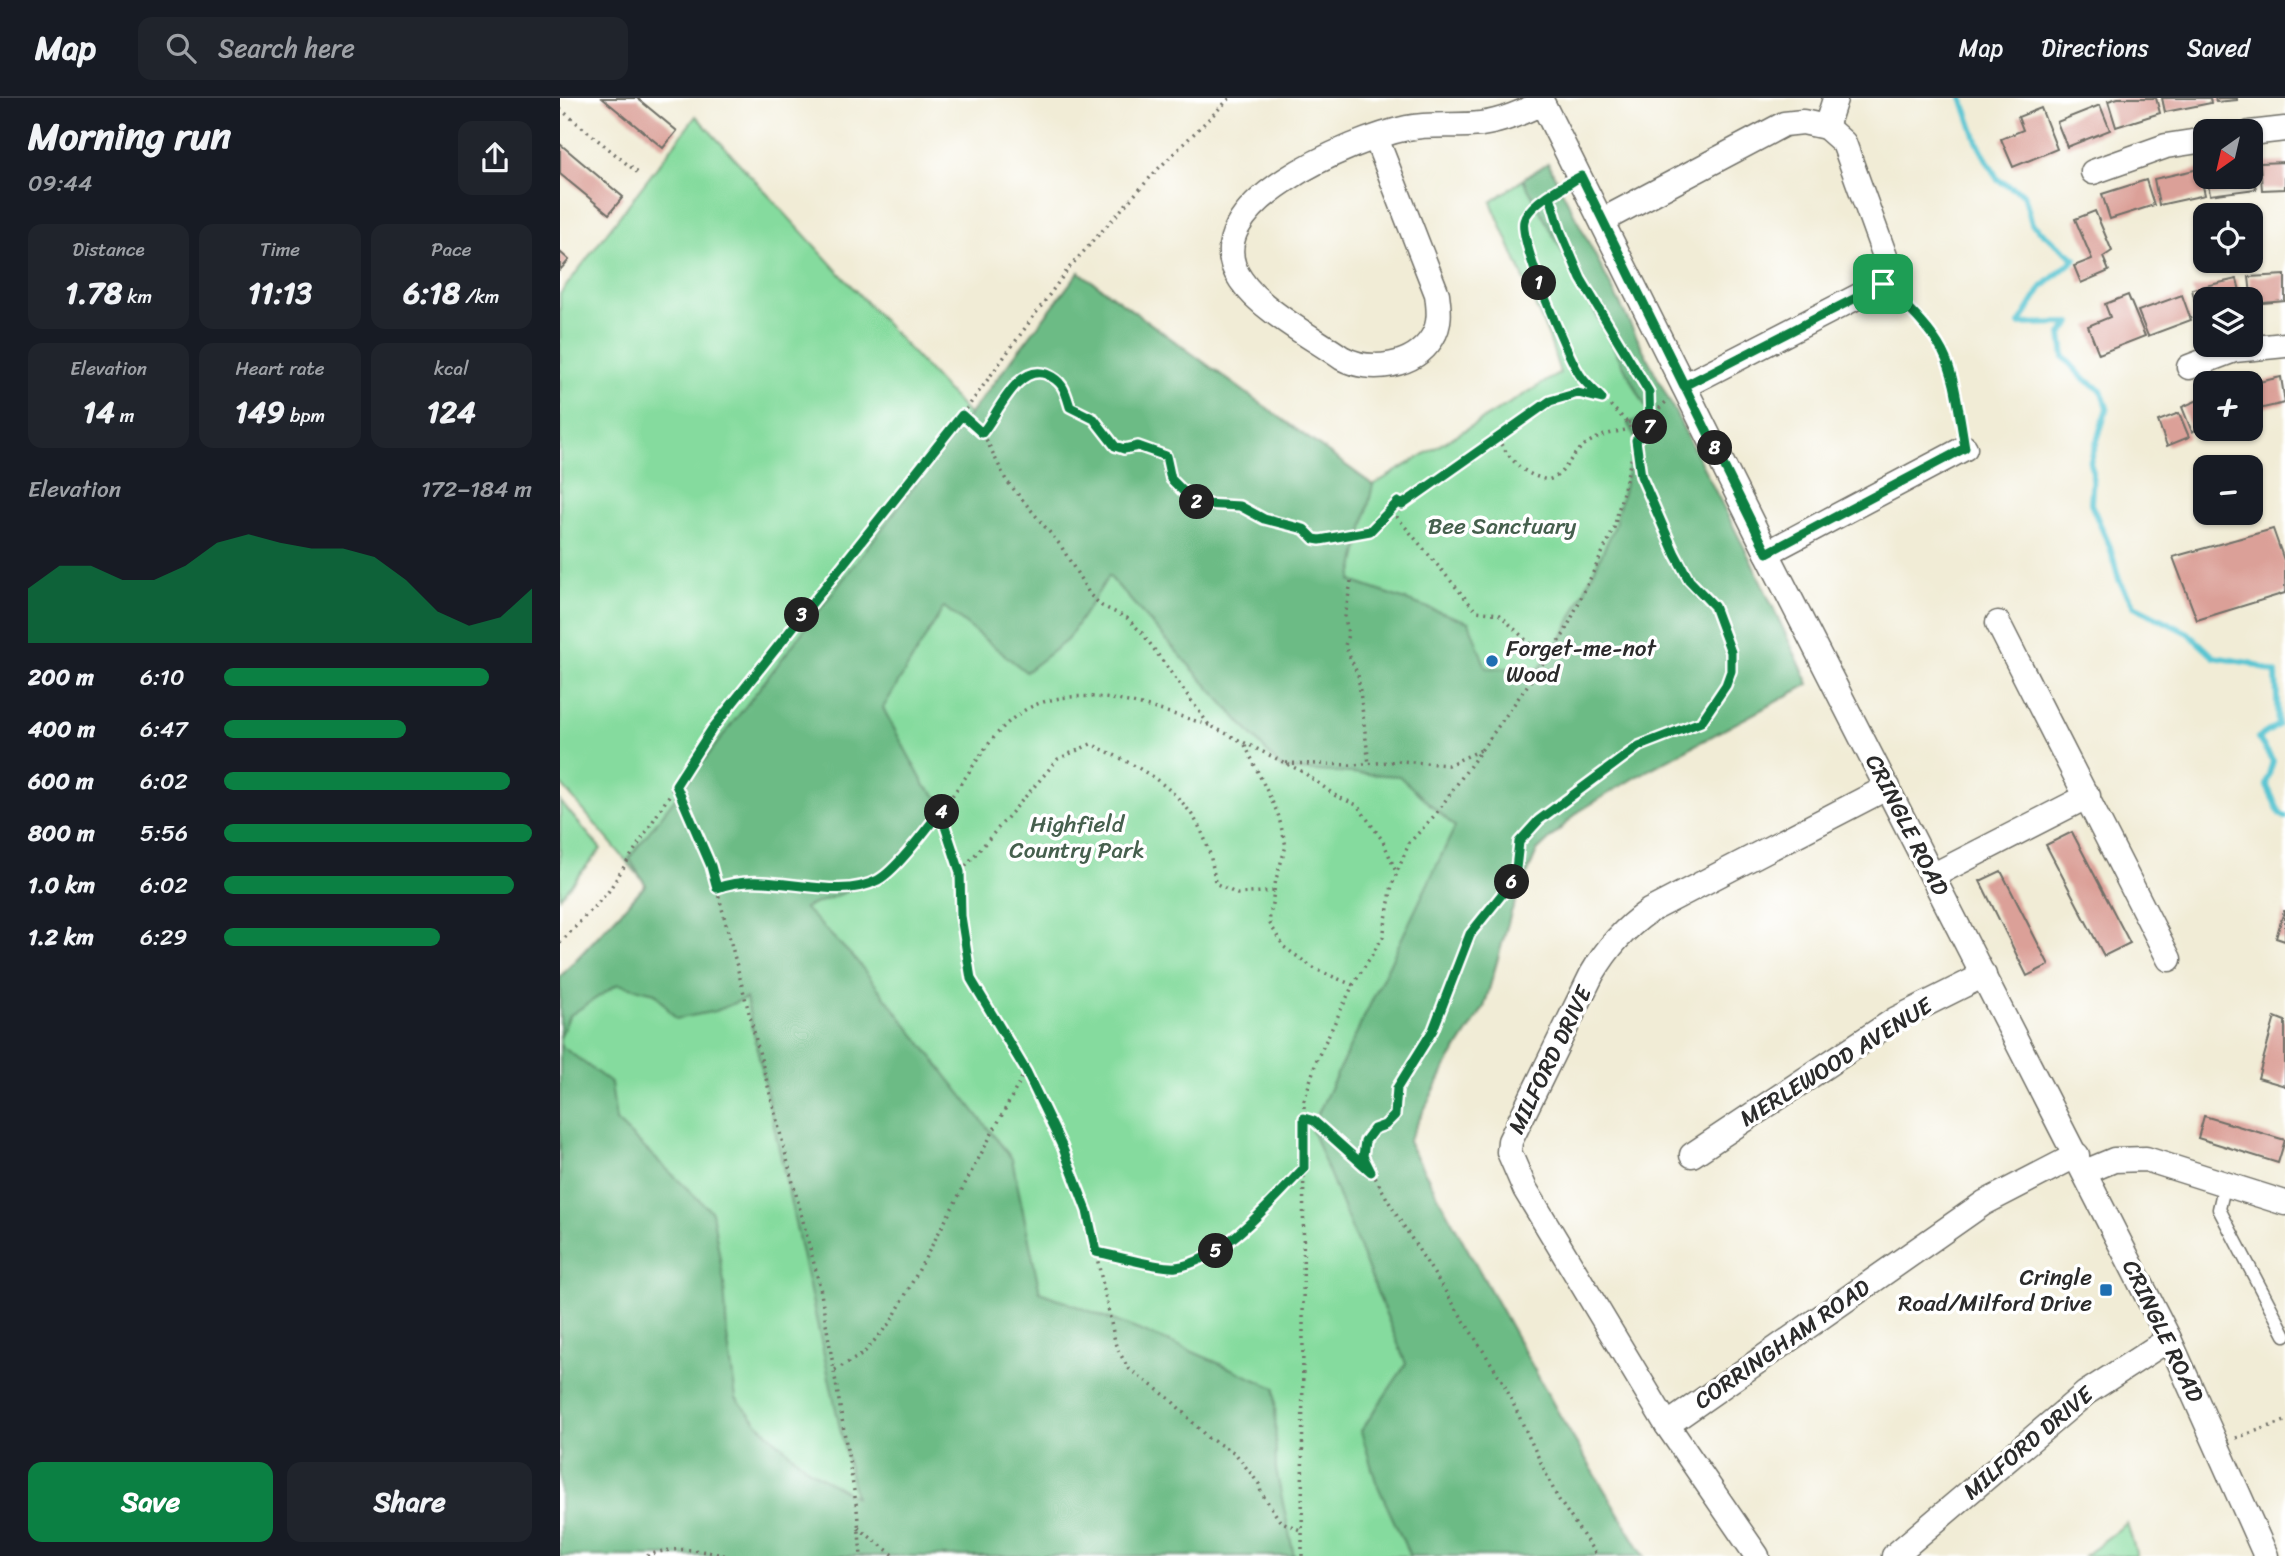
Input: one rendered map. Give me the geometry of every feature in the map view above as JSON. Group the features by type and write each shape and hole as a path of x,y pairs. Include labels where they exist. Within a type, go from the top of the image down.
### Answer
{"street":[{"path":"1826,127 1835,99"},
{"path":"1376,138 1437,294 1440,312 1433,337 1424,348 1398,362 1377,368 1357,366 1342,358 1252,294 1239,278 1233,264 1233,236 1241,217 1289,176 1376,138 1427,125 1496,121 1541,101"},
{"name":"CRINGLE ROAD","path":"1541,101 1603,220 1678,392 1767,553 1934,875 2169,1339 2266,1556"},
{"path":"1603,220 1784,124 1803,122 1826,127 1844,144 1886,260 1883,284 1678,392"},
{"path":"2263,132 2285,129"},
{"path":"2093,172 2166,146 2193,142"},
{"path":"2189,367 2234,350 2285,345"},
{"path":"1767,553 1965,448"},
{"path":"1998,623 2169,959"},
{"name":"MILFORD DRIVE","path":"1757,1556 1667,1425 1525,1189 1509,1152 1510,1141 1592,974 1607,948 1626,928 1649,911 1888,787"},
{"path":"1934,875 2088,796"},
{"name":"MERLEWOOD AVENUE","path":"1692,1155 1896,1019 1984,975"},
{"name":"CORRINGHAM ROAD","path":"1667,1425 1984,1203 2081,1163 2146,1158 2285,1203"},
{"name":"MILFORD DRIVE","path":"1894,1556 2086,1393 2169,1339"}],"lane":[{"path":"2225,1183 2218,1209 2285,1335"}],"path":[{"path":"560,943 608,892 712,729 962,415 1068,269 1156,171 1230,98"},
{"path":"560,109 638,173"},
{"path":"1581,176 1531,207 1523,222 1527,247 1579,374 1628,424 1636,440 1641,476 1689,580 1714,606 1731,652 1731,671 1726,685 1701,722 1639,746 1539,820 1519,842 1515,878 1470,934 1433,1030 1397,1088 1395,1115 1385,1125 1374,1129 1365,1141 1363,1156 1503,1382 1557,1497 1597,1556"},
{"path":"1302,1556 1300,1531 1304,1101 1317,1059 1353,985 1383,937 1396,874 1409,843 1435,816 1564,634 1614,528 1636,440 1650,427 1649,392 1581,279 1560,230 1550,196"},
{"path":"1883,284 1925,324 1943,348 1956,384 1965,448"},
{"path":"982,433 1016,384 1031,373 1039,372 1058,379 1063,385 1070,407 1094,419 1115,446 1124,449 1138,446 1166,456 1171,479 1192,500 1203,504 1240,506 1264,519 1304,529 1314,539 1320,540 1370,531 1392,505 1398,502 1402,505"},
{"path":"1628,424 1651,416 1678,392"},
{"path":"1552,651 1529,643 1499,614 1476,611 1397,517 1402,505 1550,401 1578,393 1602,399"},
{"path":"962,415 982,433 1006,480 1061,546 1090,595 1102,606 1127,618 1143,634 1209,725"},
{"path":"1497,438 1513,463 1536,477 1548,480 1565,470 1576,452 1589,442 1630,429"},
{"path":"1351,581 1345,617 1348,635 1345,646 1358,675 1369,764"},
{"path":"717,888 748,881 836,887 867,885 880,879 946,804 998,732 1026,710 1076,698 1109,699 1209,725 1284,763 1357,805 1383,841 1396,874"},
{"path":"1244,743 1278,814 1286,846 1269,922 1284,947 1315,969 1353,985"},
{"path":"960,872 1058,759 1091,744 1142,767 1192,812 1212,852 1215,883 1237,894 1274,891"},
{"path":"1284,763 1369,764 1401,761 1448,765 1483,749"},
{"path":"676,785 711,866 820,1287 835,1370 861,1556"},
{"path":"946,804 941,814 960,872 961,916 971,979 1026,1071 1062,1146 1087,1211 1107,1315 1116,1346 1128,1368 1170,1399 1208,1438 1235,1453 1259,1484 1261,1492 1280,1521 1300,1531"},
{"path":"835,1370 863,1354 892,1320 1026,1071"},
{"path":"1304,1118 1314,1121 1371,1172"},
{"path":"1096,1252 1176,1267 1219,1250 1256,1218 1304,1168"},
{"path":"2218,1445 2285,1421"},
{"path":"858,1528 895,1556"},
{"path":"647,1556 662,1550 702,1550 727,1556"}],"green space":[{"name":"Highfield Country Park","path":"696,116 970,416 1079,272 1373,485 1560,373 1549,337 1491,202 1524,179 1753,565 1809,684 1637,776 1578,812 1537,851 1511,912 1484,1007 1446,1066 1408,1142 1560,1416 1644,1556 560,1556 560,977 646,884 560,783 560,294"},
{"path":"1548,163 1753,565 1809,684 1637,776 1578,812 1537,851 1511,912 1484,1007 1446,1066 1408,1142 1560,1416 1644,1556 1410,1556 1376,1482 1361,1431 1406,1364 1311,1128 1455,827 1399,776 1282,769 1109,576 1067,640 1026,672 944,607 883,708 925,786 946,804 880,879 804,908 856,960 1012,1159 1040,1292 1175,1344 1275,1388 1276,1470 1294,1556 560,1556 560,1045 611,1083 616,1121 712,1212 724,1282 727,1336 736,1398 759,1425 808,1469 855,1497 746,998 716,1011 676,1019 655,993 618,984 569,1016 560,1038 560,977 646,885 629,858 1079,272 1373,485 1351,581 1469,622 1486,668 1539,669 1564,634 1614,528 1636,440 1628,423 1650,415 1523,179"},
{"path":"560,801 601,849 560,897"},
{"path":"2127,1523 2137,1556 2084,1556"}],"building":[{"path":"602,98 637,98 677,131 663,148"},
{"path":"2118,98 2156,98 2160,113 2116,127 2108,101"},
{"path":"2162,98 2210,98 2211,103 2165,112"},
{"path":"2215,98 2237,98 2237,100 2216,102"},
{"path":"2100,105 2110,130 2067,147 2057,122"},
{"path":"2041,108 2057,149 2013,167 2001,139 2023,130 2018,117"},
{"path":"560,144 623,197 609,214 560,174"},
{"path":"2285,162 2285,189 2262,190 2263,163"},
{"path":"2193,170 2193,189 2204,189 2205,195 2159,205 2154,179"},
{"path":"2146,180 2154,205 2110,219 2102,194"},
{"path":"2209,189 2256,189 2210,195"},
{"path":"2095,211 2112,251 2103,257 2109,271 2081,283 2074,266 2092,259 2075,219"},
{"path":"560,252 569,260 560,270"},
{"path":"2285,275 2285,301 2263,303 2263,287 2250,287 2249,277"},
{"path":"2237,279 2239,287 2201,287"},
{"path":"2128,295 2145,336 2099,354 2088,326 2110,317 2105,304"},
{"path":"2182,295 2191,320 2148,336 2138,311"},
{"path":"2281,377 2285,403 2263,408 2263,381"},
{"path":"2193,402 2192,432 2182,407"},
{"path":"2179,413 2189,437 2167,446 2158,421"},
{"path":"2273,529 2285,563 2285,593 2197,620 2173,557"},
{"path":"2072,832 2130,943 2104,956 2046,845"},
{"path":"2001,871 2049,965 2027,976 1980,881"},
{"path":"2285,911 2285,941 2276,938"},
{"path":"2275,1017 2285,1021 2285,1086 2258,1078"},
{"path":"2204,1116 2285,1140 2278,1163 2198,1138"}],"waterway":[{"path":"1962,98 1978,144 1998,180 2024,194 2032,224 2075,259 2042,287 2019,324 2071,323 2061,334 2064,357 2083,378 2101,390 2107,408 2090,463 2093,472 2091,504 2110,547 2119,580 2134,606 2188,633 2214,657 2250,663 2276,673 2278,725 2258,738 2273,761 2266,784 2280,814 2285,817"}],"place":[{"name":"Forget-me-not Wood","path":"1492,661"},
{"name":"Cringle Road/Milford Drive","path":"2106,1290"}],"route":[{"path":"1883,284 1684,386 1581,176 1562,186 1550,196 1547,199 1531,207 1523,222 1527,247 1539,282 1579,374 1602,399 1578,393 1550,401 1418,490 1402,505 1398,502 1392,505 1370,531 1320,540 1314,539 1304,529 1264,519 1240,506 1203,504 1192,500 1171,479 1166,456 1138,446 1124,449 1115,446 1094,419 1070,407 1063,385 1058,379 1039,372 1031,373 1016,384 993,421 982,433 962,415 712,729 676,785 711,866 717,888 748,881 818,887 867,885 880,879 894,865 946,804 941,814 960,872 961,916 971,979 1026,1071 1062,1146 1087,1211 1096,1252 1176,1267 1219,1250 1256,1218 1304,1168 1304,1118 1314,1121 1371,1172 1363,1156 1365,1141 1374,1129 1385,1125 1395,1115 1397,1088 1433,1030 1470,934 1497,904 1515,878 1519,842 1539,820 1639,746 1701,722 1726,685 1731,671 1731,652 1714,606 1689,580 1641,476 1636,440 1650,427 1649,392 1581,279 1560,230 1550,196 1581,176 1603,220 1684,386 1767,553 1965,448 1951,364 1936,336 1883,284"}],"park label":[{"name":"Bee Sanctuary","path":"1502,526"}]}
